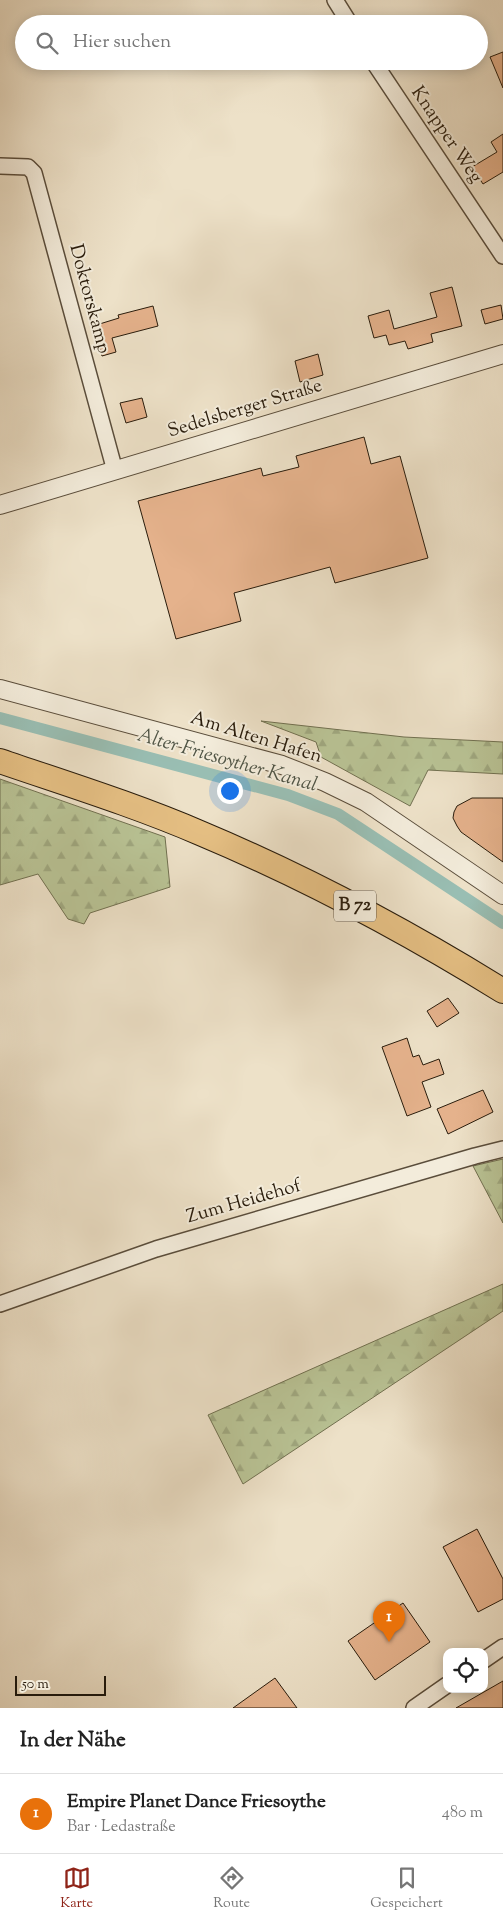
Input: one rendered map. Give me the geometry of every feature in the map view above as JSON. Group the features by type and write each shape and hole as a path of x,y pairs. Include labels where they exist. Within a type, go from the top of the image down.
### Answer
{"highway":[{"name":"B 72","path":"0,761 129,805 218,841 323,889 439,951 503,991"}],"street":[{"path":"335,0 344,15"},
{"name":"Knapper Weg","path":"380,70 503,256"},
{"name":"Doktorskamp","path":"0,166 28,167 34,173 115,471"},
{"name":"Sedelsberger Straße","path":"0,505 503,354"},
{"name":"Am Alten Hafen","path":"0,689 282,765 325,782 374,807 503,894"},
{"name":"Zum Heidehof","path":"0,1304 156,1249 503,1149"},
{"path":"488,1657 503,1647"},
{"path":"414,1708 443,1688"}],"green space":[{"path":"261,721 404,737 503,742 503,774 428,770 410,806 321,757 316,742"},
{"path":"0,779 165,837 170,887 90,913 84,924 68,919 38,874 0,885"},
{"path":"503,1159 503,1223 473,1166"},
{"path":"503,1284 503,1311 243,1484 208,1415"}],"building":[{"path":"503,52 503,88 490,57"},
{"path":"503,134 503,172 483,184 472,167 497,152 491,142"},
{"path":"452,287 462,326 431,334 433,342 408,349 405,341 389,345 386,335 374,338 368,316 389,310 394,329 437,317 430,293"},
{"path":"501,305 503,319 485,324 481,310"},
{"path":"153,306 158,326 112,338 116,352 102,356 93,326 119,318 118,315"},
{"path":"318,354 323,375 300,382 295,361"},
{"path":"142,398 147,417 126,423 120,403"},
{"path":"364,437 371,464 400,456 428,558 335,583 330,567 234,593 241,621 176,639 138,501 261,468 263,476 299,467 296,456"},
{"path":"472,798 503,798 503,862 461,832 453,818 457,806"},
{"path":"448,998 459,1013 437,1027 427,1011"},
{"path":"407,1038 413,1057 419,1055 423,1065 439,1059 444,1074 422,1082 431,1107 407,1116 382,1047"},
{"path":"483,1090 493,1112 448,1134 437,1109"},
{"path":"477,1529 503,1579 503,1599 478,1612 443,1547"},
{"path":"403,1603 430,1642 375,1680 348,1641"},
{"path":"275,1678 297,1708 233,1708"},
{"path":"503,1681 503,1708 456,1708 482,1693 488,1693 488,1690"}],"waterway":[{"name":"Alter Friesoyther Kanal","path":"0,718 288,795 338,814 503,923"}],"place":[{"name":"Empire Planet Dance Friesoythe","path":"389,1642"}]}
